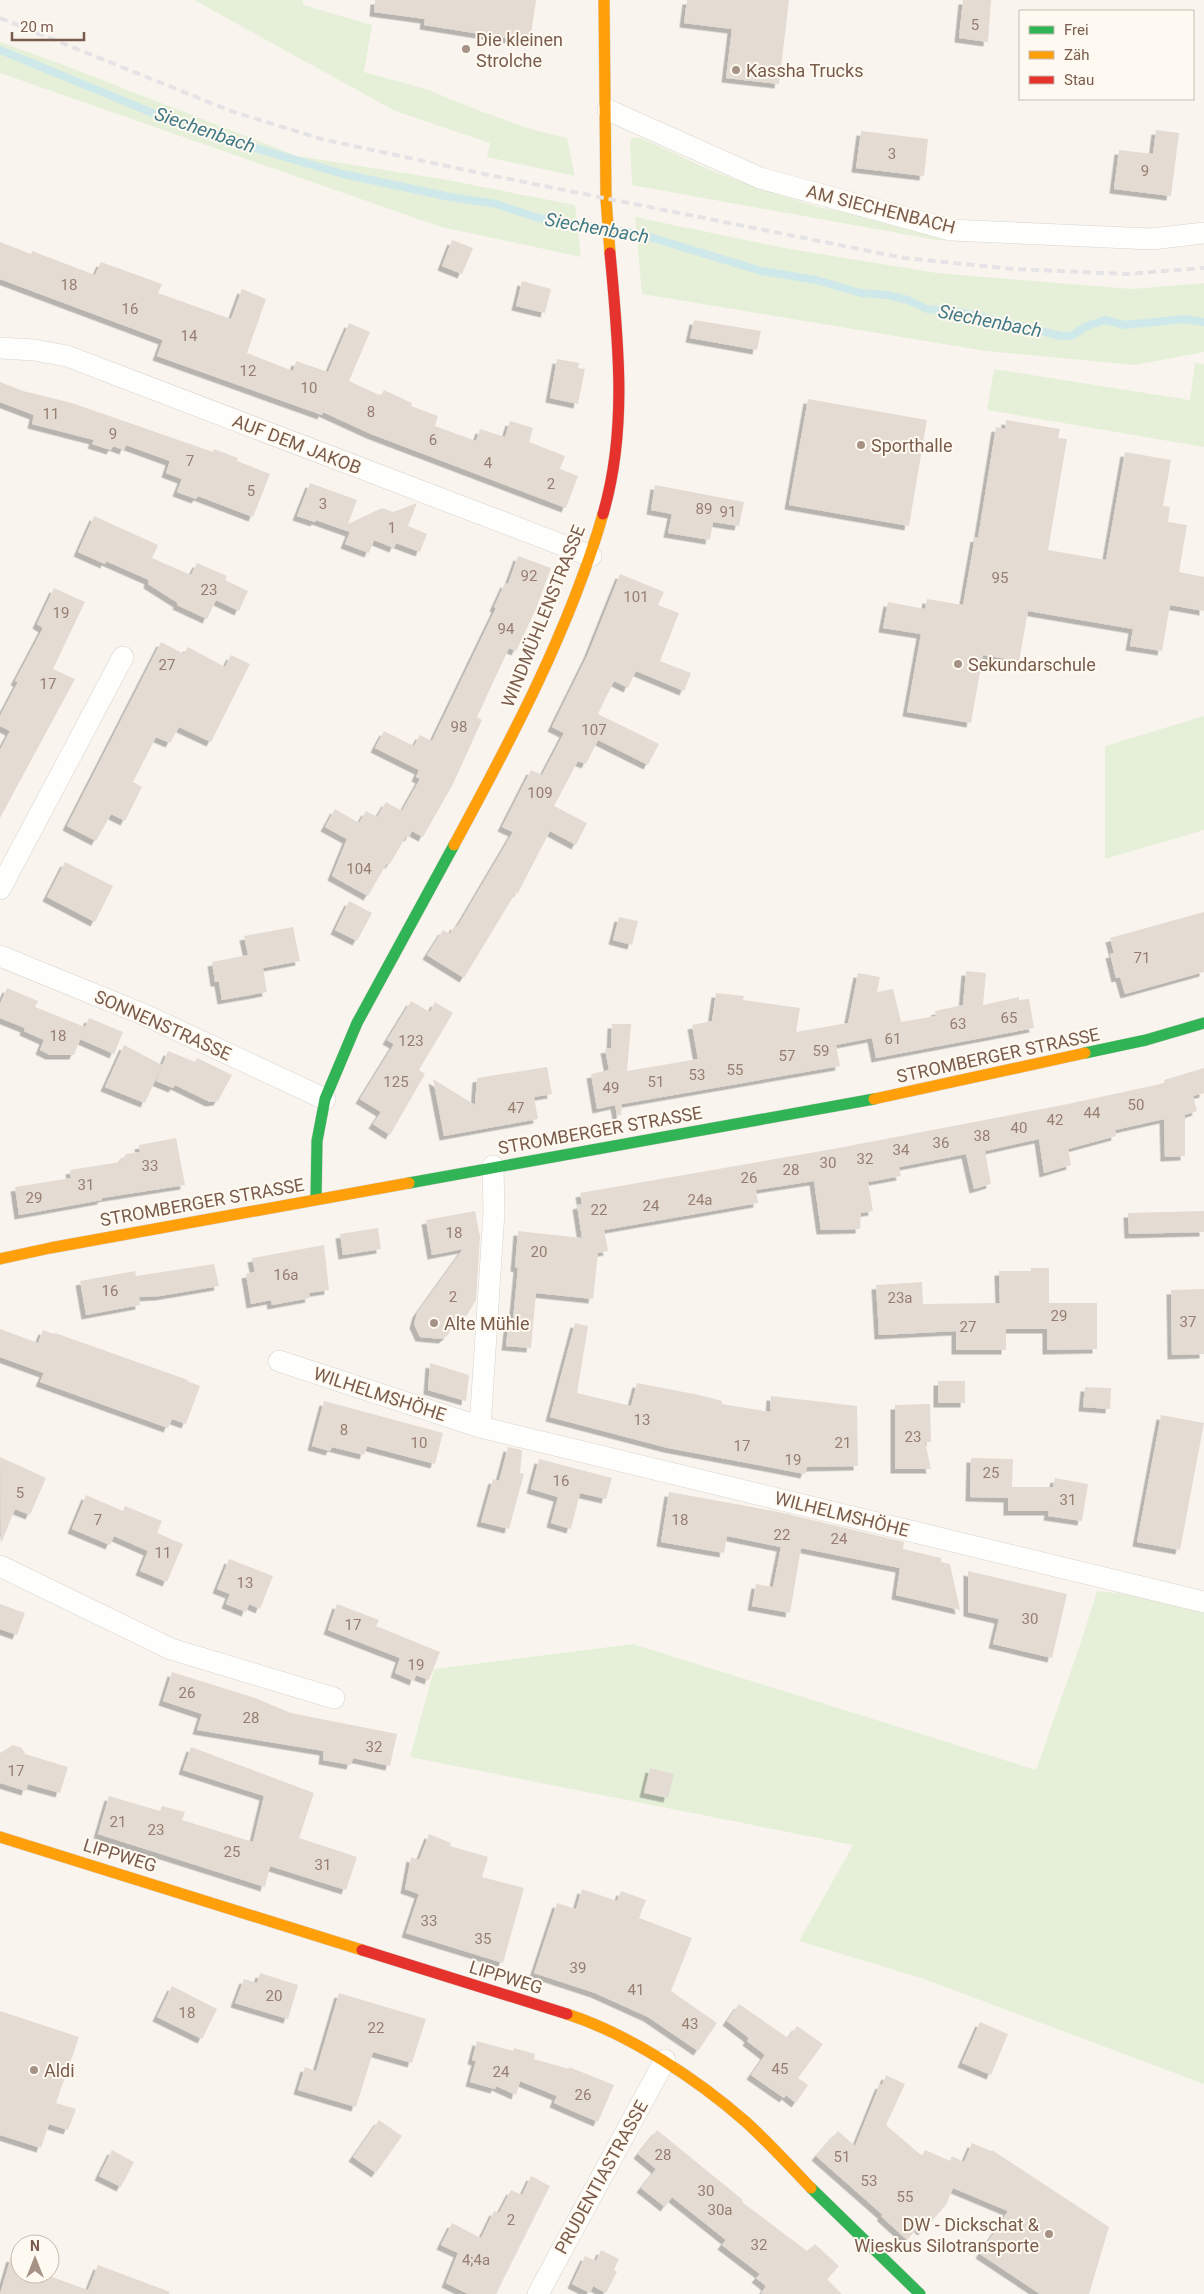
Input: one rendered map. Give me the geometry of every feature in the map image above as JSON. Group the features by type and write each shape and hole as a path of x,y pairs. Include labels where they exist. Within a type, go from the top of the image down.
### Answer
{"street":[{"name":"WINDMÜHLENSTRASSE","path":"316,1199 316,1141 325,1099 357,1023 505,751 541,674 591,556 611,487 619,418 619,354 607,214 604,0"},
{"name":"AM SIECHENBACH","path":"606,109 760,178 952,230 1152,239 1204,233"},
{"name":"AUF DEM JAKOB","path":"0,348 34,350 67,356 591,556"},
{"path":"0,889 123,656"},
{"name":"SONNENSTRASSE","path":"0,956 145,1015 325,1099"},
{"name":"STROMBERGER STRASSE","path":"0,1259 50,1248 493,1166 888,1096 1146,1040 1204,1023"},
{"path":"480,1427 494,1212 493,1166"},
{"name":"WILHELMSHÖHE","path":"279,1361 480,1427 1204,1602"},
{"path":"0,1566 171,1649 334,1698"},
{"name":"LIPPWEG","path":"0,1837 588,2021 665,2060 746,2122 920,2294"},
{"name":"PRUDENTIASTRASSE","path":"538,2294 665,2060"}],"green space":[{"path":"194,0 303,0 303,5 372,25 364,72 426,89 531,129 567,138 575,176 487,157 490,143 395,111"},
{"path":"0,42 297,156 442,179 575,205 581,257 441,227 0,73"},
{"path":"634,137 641,138 708,169 755,187 818,207 948,234 1055,245 936,240 632,185 630,141"},
{"path":"635,217 790,249 937,273 1132,289 1204,283 1204,352 1135,365 986,351 642,294"},
{"path":"1195,363 1204,364 1204,447 987,410 994,369 1190,400"},
{"path":"1204,716 1204,830 1105,859 1105,746"},
{"path":"1097,1591 1204,1602 1204,2084 924,1979 799,1941 853,1845 410,1757 434,1669 633,1644 1036,1770"}],"building":[{"name":"Die kleinen Strolche","path":"375,0 536,0 530,42 424,25 425,19 374,12"},
{"path":"687,0 789,0 779,84 726,78 732,29 684,23"},
{"path":"963,0 991,0 988,42 959,38"},
{"path":"1156,130 1179,133 1171,196 1114,189 1119,150 1153,154"},
{"path":"861,131 928,139 924,176 856,168"},
{"path":"452,240 473,248 462,274 442,266"},
{"path":"0,242 31,254 32,251 95,275 101,262 162,284 158,293 231,319 242,289 266,299 247,353 293,371 296,361 328,372 349,323 370,332 349,381 381,396 384,390 412,403 411,406 438,416 435,426 476,441 480,429 505,437 510,421 533,428 529,442 565,456 560,469 578,476 566,508 371,434 323,412 322,415 157,356 163,340 0,279"},
{"path":"522,281 551,289 545,313 516,306"},
{"path":"694,320 761,331 757,350 690,338"},
{"path":"557,359 579,363 578,368 585,369 578,404 550,398"},
{"path":"0,382 23,391 72,403 213,452 214,449 238,458 237,461 270,474 253,517 198,496 196,499 177,492 182,479 166,473 170,461 126,445 124,450 113,446 111,450 92,444 94,440 32,424 34,415 0,402"},
{"name":"Sporthalle","path":"808,399 927,420 909,526 789,505"},
{"path":"1006,420 1060,429 1058,438 1067,439 1048,550 1106,560 1125,452 1171,460 1163,506 1170,507 1168,522 1187,525 1179,572 1204,577 1204,611 1170,605 1162,651 1130,646 1133,629 1028,611 1019,661 983,655 971,723 907,712 921,634 883,628 888,602 925,609 927,599 963,605 975,537 978,538 996,427 1005,429"},
{"path":"310,483 357,500 348,524 382,508 393,512 417,503 408,526 427,534 420,552 396,543 394,548 374,540 369,553 345,544 350,532 316,520 315,522 297,516"},
{"path":"655,485 744,502 739,526 713,522 710,540 668,533 672,514 651,510"},
{"path":"94,516 158,545 152,558 191,575 197,563 227,576 225,580 248,591 239,611 216,600 207,619 177,605 178,603 148,584 149,580 106,561 105,564 78,552"},
{"path":"518,556 551,568 536,609 516,651 509,648 477,717 482,720 453,784 423,837 412,831 409,837 406,836 390,864 387,863 368,896 332,876 347,839 325,827 335,809 359,823 366,811 377,817 386,802 402,811 420,779 416,777 419,770 375,748 384,731 414,746 420,735 432,741 496,608 494,607 505,583 508,584"},
{"path":"620,574 664,592 658,605 679,613 660,661 691,673 684,691 636,671 628,688 614,681 598,714 659,744 648,765 598,740 586,764 578,761 554,806 587,823 576,845 550,831 518,893 516,892 464,978 427,955 443,930 450,934 455,925 457,927 513,832 502,827 531,770 542,775 564,733 552,727 588,654"},
{"path":"54,588 85,602 53,669 75,679 0,818 0,750 10,731 0,726 0,716 18,682 15,681 43,628 37,624"},
{"path":"161,642 184,654 188,647 225,667 231,655 250,664 211,742 179,727 170,743 156,737 133,782 142,787 125,821 111,814 96,841 67,826"},
{"path":"65,862 113,886 95,922 47,897"},
{"path":"349,901 372,913 357,941 335,930"},
{"path":"1204,912 1204,972 1125,994 1120,977 1116,978 1110,954 1114,953 1110,938"},
{"path":"619,917 638,921 632,945 613,940"},
{"path":"293,927 300,961 263,968 267,992 222,1000 219,982 215,982 212,962 248,955 244,936"},
{"path":"966,971 986,973 983,1005 1019,997 1019,1000 1029,999 1034,1028 876,1058 872,1038 836,1045 840,1066 622,1104 621,1115 617,1115 615,1105 597,1109 591,1074 609,1070 605,1049 611,1048 612,1024 631,1024 627,1071 698,1059 692,1025 712,1021 716,993 744,996 743,1000 800,1008 796,1032 848,1023 858,973 880,977 877,992 893,989 901,1022 936,1016 935,1011 963,1005"},
{"path":"7,988 38,1001 35,1007 85,1027 74,1055 50,1055 40,1050 44,1040 24,1031 25,1028 0,1018 0,1004"},
{"path":"411,1001 430,1012 435,1002 453,1013 419,1070 425,1074 390,1135 373,1124 381,1112 360,1099 394,1044 387,1040"},
{"path":"89,1018 123,1032 114,1054 80,1039"},
{"path":"124,1045 162,1065 145,1103 105,1087"},
{"path":"168,1051 195,1062 197,1058 232,1075 218,1101 210,1102 175,1085 173,1088 156,1081"},
{"path":"547,1067 552,1094 534,1097 538,1119 444,1136 433,1079 475,1105 477,1078"},
{"path":"1204,1068 1204,1093 1193,1096 1197,1111 1185,1115 1185,1156 1165,1157 1164,1119 1115,1130 1116,1136 1068,1149 1071,1165 1044,1173 1039,1139 985,1151 991,1184 974,1189 966,1154 899,1167 901,1176 868,1182 873,1211 861,1213 860,1229 821,1230 814,1181 756,1190 758,1203 604,1230 608,1251 598,1253 593,1299 536,1293 531,1348 506,1346 509,1320 513,1320 518,1268 515,1267 518,1231 582,1238 577,1205 582,1204 580,1193 833,1149 1068,1104 1165,1083 1164,1080"},
{"path":"176,1138 185,1185 102,1198 102,1200 19,1215 15,1187 71,1178 70,1170 120,1162 126,1154 140,1152 139,1145"},
{"path":"475,1211 480,1237 476,1300 464,1320 453,1324 448,1335 443,1339 420,1337 414,1324 417,1313 463,1249 432,1255 426,1220"},
{"path":"1204,1211 1204,1232 1129,1234 1128,1213"},
{"path":"378,1228 381,1249 343,1255 340,1234"},
{"path":"324,1245 329,1290 309,1293 310,1298 272,1305 271,1300 251,1304 246,1274 255,1272 252,1258"},
{"path":"214,1264 219,1286 160,1296 139,1297 140,1305 86,1315 80,1281 135,1271 136,1276"},
{"path":"1031,1268 1049,1268 1049,1303 1097,1303 1097,1349 1047,1350 1047,1329 1006,1329 1006,1350 956,1350 956,1331 879,1335 876,1285 922,1282 923,1304 1000,1303 999,1271 1031,1271"},
{"path":"1204,1289 1204,1354 1172,1355 1171,1290"},
{"path":"575,1323 588,1326 577,1393 631,1406 637,1383 699,1395 722,1401 722,1404 770,1412 771,1396 857,1406 858,1466 807,1467 805,1474 668,1448 550,1417"},
{"path":"0,1329 38,1343 43,1330 55,1333 188,1380 200,1386 186,1424 172,1419 168,1428 40,1382 44,1373 0,1357"},
{"path":"430,1363 469,1375 466,1401 428,1390"},
{"path":"938,1381 965,1381 965,1403 938,1403"},
{"path":"1085,1387 1111,1388 1110,1409 1083,1407"},
{"path":"324,1401 443,1433 435,1464 367,1446 364,1455 332,1447 330,1451 312,1446"},
{"path":"930,1404 931,1442 925,1442 931,1469 895,1469 895,1405"},
{"path":"1161,1415 1204,1423 1180,1550 1137,1542"},
{"path":"508,1447 522,1450 520,1473 524,1474 509,1529 481,1522 493,1479 499,1481"},
{"path":"0,1457 46,1478 30,1515 15,1509 1,1544"},
{"path":"971,1458 1013,1459 1012,1487 1053,1487 1055,1478 1088,1484 1082,1521 1048,1516 1049,1511 1008,1511 1008,1498 970,1497"},
{"path":"539,1459 612,1478 606,1499 580,1493 571,1529 551,1523 558,1497 531,1489"},
{"path":"669,1492 779,1512 904,1542 903,1549 941,1558 941,1562 950,1564 960,1610 896,1595 900,1568 801,1548 790,1613 752,1606 756,1584 773,1587 781,1547 727,1536 724,1553 661,1542"},
{"path":"86,1495 123,1511 125,1506 162,1521 157,1533 183,1544 167,1582 140,1571 148,1551 114,1536 110,1545 72,1529"},
{"path":"229,1559 273,1576 260,1609 249,1604 246,1612 226,1604 230,1594 217,1589"},
{"path":"968,1571 1067,1594 1052,1658 993,1644 999,1619 968,1612"},
{"path":"0,1604 25,1613 17,1635 0,1629"},
{"path":"337,1604 379,1620 376,1626 440,1652 429,1680 416,1675 414,1681 395,1673 400,1658 328,1630"},
{"path":"172,1672 255,1698 291,1713 397,1734 390,1766 353,1758 351,1765 323,1760 324,1751 197,1730 202,1714 163,1701"},
{"path":"13,1745 22,1748 25,1754 68,1767 60,1793 28,1784 26,1791 0,1783 0,1753"},
{"path":"191,1747 314,1793 299,1838 357,1857 346,1890 270,1866 265,1887 98,1834 109,1796 160,1811 162,1806 185,1812 182,1820 253,1842 264,1796 183,1770"},
{"path":"650,1768 674,1774 668,1798 644,1793"},
{"path":"429,1834 451,1843 450,1846 488,1857 482,1877 524,1888 503,1963 406,1933 419,1894 405,1889 411,1857 419,1860"},
{"path":"582,1889 617,1901 621,1891 646,1900 639,1918 692,1938 671,1991 717,2023 698,2051 648,2017 595,1993 534,1973 557,1903 576,1909"},
{"path":"260,1973 298,1985 288,2019 235,2003 244,1979 257,1983"},
{"path":"172,1986 217,2009 202,2039 157,2017"},
{"path":"339,1993 426,2019 412,2063 373,2052 356,2107 298,2090 305,2067 316,2071"},
{"path":"739,2004 788,2038 797,2026 823,2044 798,2078 808,2085 796,2103 786,2095 784,2098 751,2075 765,2055 747,2041 749,2038 727,2021"},
{"name":"Aldi","path":"0,2011 79,2037 56,2103 76,2109 68,2130 49,2124 41,2148 0,2135"},
{"path":"980,2022 1008,2034 991,2075 962,2063"},
{"path":"477,2041 513,2051 514,2048 535,2054 534,2059 569,2069 569,2067 614,2085 598,2122 554,2103 557,2096 520,2081 516,2095 496,2086 495,2089 470,2082 476,2061 472,2060"},
{"path":"886,2075 905,2084 886,2125 922,2156 925,2150 950,2161 952,2156 964,2162 972,2143 992,2150 1109,2227 1089,2294 1040,2294 980,2254 1008,2211 953,2188 946,2205 922,2231 918,2227 907,2240 881,2216 883,2215 816,2156 838,2131 855,2146 880,2084 882,2085"},
{"path":"379,2120 402,2136 376,2173 353,2157"},
{"path":"657,2130 743,2200 742,2202 807,2251 815,2244 839,2266 827,2279 842,2294 761,2294 766,2286 756,2278 760,2274 722,2245 726,2240 672,2197 665,2207 641,2188 656,2169 638,2154"},
{"path":"112,2150 134,2162 121,2187 99,2176"},
{"path":"531,2176 550,2186 496,2294 468,2294 446,2283 458,2253 441,2245 452,2223 481,2238 494,2211 499,2213 511,2190 522,2195"},
{"path":"601,2250 619,2259 614,2270 617,2272 606,2293 593,2286 590,2293 572,2284 585,2256 596,2261"},
{"path":"10,2260 10,2284 60,2284 60,2280 88,2290 98,2265 170,2292 169,2294 0,2294"}],"waterway":[{"name":"Siechenbach","path":"0,50 194,130 343,174 450,197 496,204 538,218 640,234 761,271 816,280 861,293 887,295 908,300 927,309 965,313 1061,336 1071,336 1087,326 1105,320 1125,325 1184,319 1204,322"}],"railway":[{"path":"0,18 231,111 321,139 484,174 904,258 1014,269 1126,274 1204,268"}],"traffic: fast":[{"path":"316,1199 317,1141 325,1099 357,1023 454,845"},
{"path":"1085,1053 1146,1040 1204,1023"},
{"path":"409,1183 874,1099"},
{"path":"811,2188 920,2294"}],"traffic: slow":[{"path":"604,0 606,199 610,253"},
{"path":"454,845 538,683 574,599 603,514"},
{"path":"874,1099 1085,1053"},
{"path":"0,1259 50,1248 409,1183"},
{"path":"0,1837 362,1950"},
{"path":"567,2014 614,2033 684,2074 727,2106 755,2130 811,2188"}],"traffic: jam":[{"path":"603,514 616,450 619,384 610,253"},
{"path":"362,1950 567,2014"}],"place":[{"name":"Die kleinen Strolche","path":"466,49"},
{"name":"Kassha Trucks","path":"736,70"},
{"name":"Sporthalle","path":"861,445"},
{"name":"Sekundarschule","path":"958,664"},
{"name":"Alte Mühle","path":"434,1323"},
{"name":"Aldi","path":"34,2070"},
{"name":"DW - Dickschat & Wieskus Silotransporte","path":"1049,2234"}]}
